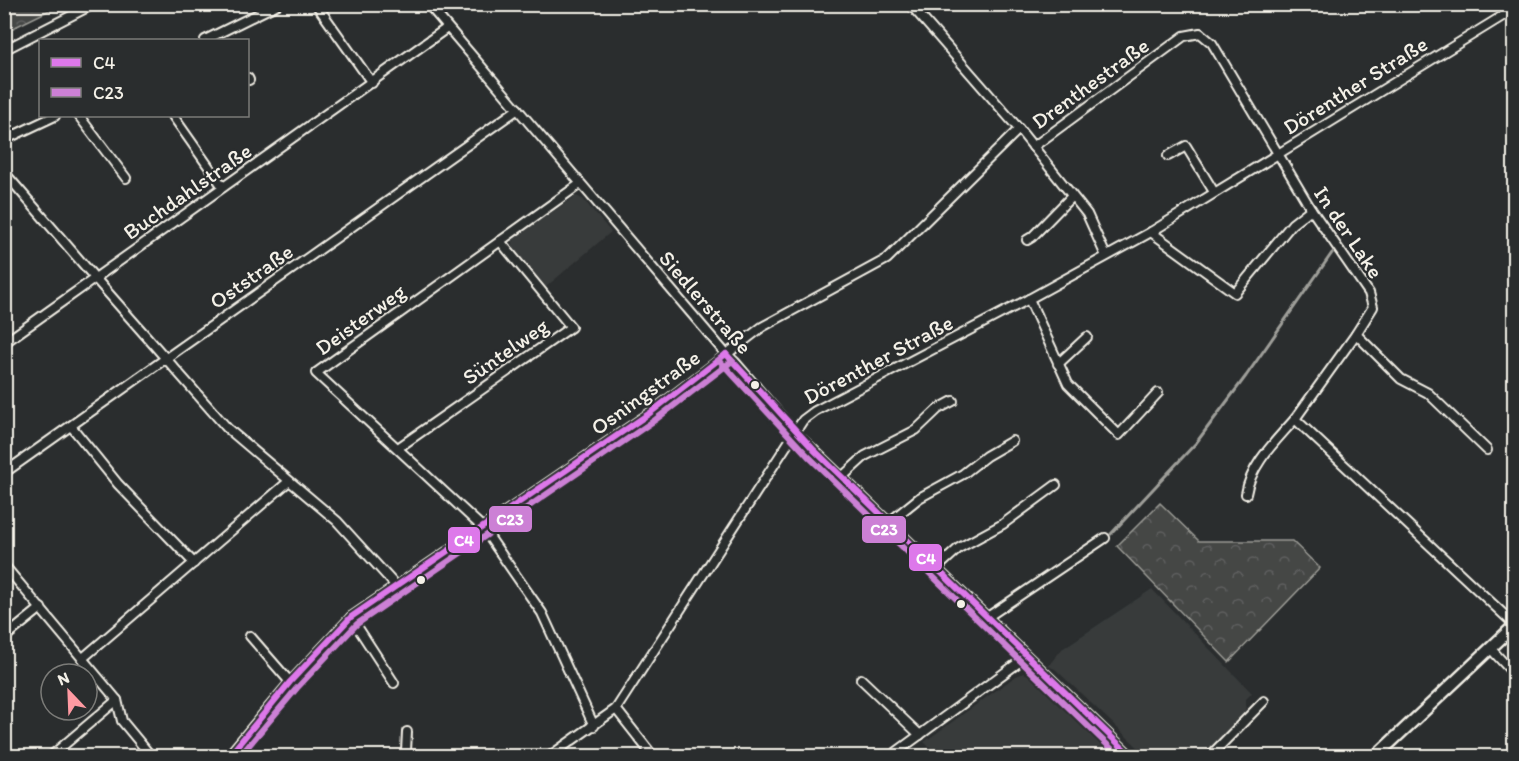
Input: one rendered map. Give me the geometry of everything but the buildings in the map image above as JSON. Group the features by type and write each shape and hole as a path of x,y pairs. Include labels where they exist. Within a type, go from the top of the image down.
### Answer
{"main road":[{"path":"1376,756 1515,625"}],"street":[{"path":"4,50 94,4"},
{"path":"218,38 278,4"},
{"path":"316,4 372,83"},
{"name":"Siedlerstraße","path":"428,4 794,431 1131,756"},
{"path":"910,4 1019,129"},
{"name":"Dörenther Straße","path":"550,756 616,709 803,420 815,411 1029,299 1150,231 1515,9"},
{"name":"Buchdahlstraße","path":"4,343 447,28"},
{"name":"Drenthestraße","path":"1033,147 1184,36 1200,33 1212,43 1279,153"},
{"name":"Oststraße","path":"4,473 518,109"},
{"path":"4,140 53,117"},
{"path":"80,117 126,178"},
{"path":"174,117 223,187"},
{"name":"Drenthestraße","path":"1019,129 1087,214 1106,256"},
{"name":"Osningstraße","path":"229,756 290,682 351,618 650,413 762,327 887,259 1019,129"},
{"path":"1168,156 1186,146 1214,192"},
{"name":"In der Lake","path":"1246,494 1248,478 1257,464 1295,419 1356,334 1372,307 1370,293 1311,209 1279,153"},
{"path":"4,172 165,360 227,428 288,482 337,521 396,586"},
{"name":"Deisterweg","path":"580,184 316,373 483,528 542,613 594,726"},
{"path":"1027,240 1072,196"},
{"path":"1150,231 1235,293 1292,224 1311,209"},
{"name":"Süntelweg","path":"398,448 571,327 500,241"},
{"path":"1029,299 1068,384 1119,435 1158,393"},
{"path":"1356,334 1401,379 1428,393 1488,450"},
{"path":"1058,364 1087,337"},
{"path":"841,478 865,456 916,430 938,409 953,401"},
{"path":"1295,419 1515,625"},
{"path":"71,426 118,484 194,563"},
{"path":"888,523 919,498 963,474 986,456 1012,441"},
{"path":"83,658 288,482"},
{"path":"936,569 959,548 1003,524 1056,485"},
{"path":"986,618 1105,538"},
{"path":"4,565 117,700 122,722 151,756"},
{"path":"4,638 41,608"},
{"path":"351,618 394,683"},
{"path":"250,636 290,682"},
{"path":"1491,649 1515,674"},
{"path":"891,756 1026,657"},
{"path":"861,679 920,735"},
{"path":"51,756 117,700"},
{"path":"1210,756 1264,701"},
{"path":"616,709 653,756"},
{"path":"407,732 406,751 410,756"}],"shaded area":[{"path":"576,196 583,199 611,232 546,287 515,251 512,246 513,241 515,237"},
{"path":"1152,589 1252,693 1245,700 1246,714 1204,756 1147,756 1055,669 1048,666 1062,649"},
{"path":"1024,673 1031,676 1114,756 939,756 924,742 1016,676"}],"green space":[{"path":"5,5 60,5 5,32"},
{"path":"1160,503 1199,541 1292,541 1320,568 1229,662 1117,546"}],"waterway":[{"path":"1111,534 1196,443 1332,253"}],"transit line":[{"name":"C4","path":"726,354 814,450 1131,756"},
{"name":"C4","path":"229,756 290,682 351,617 650,413 726,354"},
{"name":"C23","path":"719,360 808,456 1119,756"},
{"name":"C23","path":"240,756 297,688 357,624 655,420 732,361"}]}
